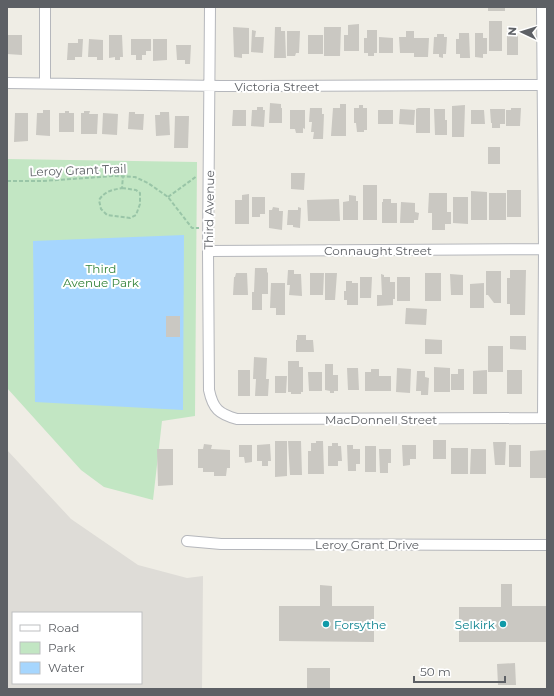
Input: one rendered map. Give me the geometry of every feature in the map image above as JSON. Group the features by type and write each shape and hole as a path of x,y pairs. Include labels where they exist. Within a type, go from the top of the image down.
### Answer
{"street":[{"path":"45,7 45,83"},
{"name":"Third Avenue","path":"210,7 208,252 209,390 211,401 217,410"},
{"path":"542,7 546,249 545,418"},
{"name":"Victoria Street","path":"7,82 210,86 544,85"},
{"name":"Connaught Street","path":"208,252 546,249"},
{"name":"MacDonnell Street","path":"217,410 227,417 237,420 545,418"},
{"name":"Leroy Grant Drive","path":"187,541 221,544 547,545"}],"path":[{"path":"168,197 209,167"},
{"path":"122,188 123,176"},
{"name":"Leroy Grant Trail","path":"7,181 43,181 123,176 135,177 148,183 168,197 192,228"},
{"path":"122,188 136,190 140,193 140,204 136,215 130,218 117,218 106,215 101,209 100,200 103,195 110,190 122,188"}],"shaded area":[{"path":"7,450 71,519 138,565 187,578 203,576 202,689 7,689"}],"green space":[{"name":"Third Avenue Park","path":"7,159 197,162 195,416 162,421 153,500 104,487 81,470 7,388"}],"water":[{"path":"184,235 183,410 35,402 33,241"}],"building":[{"path":"488,7 505,7 505,11 488,11"},
{"path":"489,21 502,21 502,51 489,51"},
{"path":"359,24 359,51 344,51 344,35 348,35 348,25"},
{"path":"233,27 249,28 249,54 242,54 242,58 234,57"},
{"path":"275,27 281,27 281,31 285,31 286,58 274,58"},
{"path":"324,27 341,27 340,56 324,56"},
{"path":"252,30 256,31 255,37 264,37 263,53 251,52"},
{"path":"367,30 377,30 377,53 374,53 374,56 368,56 368,53 364,53 364,38 367,38"},
{"path":"287,31 300,31 299,53 296,53 295,56 287,56"},
{"path":"406,31 414,31 414,38 429,38 428,57 414,57 414,53 400,53 399,37 406,37"},
{"path":"459,33 469,33 470,58 460,58 460,54 456,54 456,39 459,39"},
{"path":"475,33 483,33 483,38 487,38 487,54 483,54 483,58 475,57"},
{"path":"437,34 444,34 444,37 447,37 446,54 443,54 443,58 439,57 439,54 433,54 434,37 437,37"},
{"path":"8,35 22,35 22,55 7,54"},
{"path":"109,35 122,35 123,57 120,57 120,60 115,60 115,57 109,58"},
{"path":"308,35 323,35 323,54 308,54"},
{"path":"507,36 518,36 518,55 507,55"},
{"path":"379,37 393,38 393,53 379,53"},
{"path":"78,39 83,39 82,57 75,57 75,60 67,60 68,43 78,43"},
{"path":"89,39 103,40 103,60 97,60 97,57 88,57"},
{"path":"131,39 151,39 151,51 146,51 146,55 142,55 142,60 136,60 136,55 131,55"},
{"path":"153,39 167,39 167,60 153,61"},
{"path":"176,45 191,45 190,64 185,64 185,60 177,60"},
{"path":"270,103 281,104 282,123 269,123"},
{"path":"340,104 346,104 346,136 331,136 333,108 340,108"},
{"path":"359,105 363,105 363,108 367,108 367,130 364,130 364,132 357,132 356,123 354,123 354,108 359,108"},
{"path":"465,105 464,137 452,137 452,106"},
{"path":"257,107 263,107 263,110 265,110 264,127 251,126 252,110 257,110"},
{"path":"310,108 322,108 322,114 324,114 323,139 313,139 314,132 311,132 312,122 309,122"},
{"path":"430,108 430,133 416,133 416,109"},
{"path":"511,108 521,108 520,126 506,126 506,110 511,110"},
{"path":"400,109 415,110 414,125 399,124"},
{"path":"434,109 445,109 447,135 435,135"},
{"path":"490,109 505,109 505,124 500,124 500,128 492,128"},
{"path":"43,110 50,110 50,136 36,135 37,113 43,113"},
{"path":"233,110 246,110 246,126 232,126"},
{"path":"290,110 305,110 305,129 303,128 303,133 296,133 295,129 290,129"},
{"path":"378,110 393,110 393,124 378,124"},
{"path":"471,110 484,110 485,124 471,124"},
{"path":"65,111 74,113 74,132 59,132 59,113 65,113"},
{"path":"84,111 90,111 89,114 98,114 97,134 81,134 81,113 84,113"},
{"path":"129,112 144,114 143,130 128,129"},
{"path":"160,112 169,112 170,135 156,136 155,115 160,115"},
{"path":"15,113 28,113 28,141 14,142"},
{"path":"103,113 118,114 117,135 102,134"},
{"path":"175,116 189,116 188,148 174,148"},
{"path":"488,147 500,147 500,164 488,164"},
{"path":"291,173 305,173 304,190 291,189"},
{"path":"363,185 377,185 377,220 363,220"},
{"path":"507,190 521,190 521,217 507,217"},
{"path":"471,191 487,192 487,220 471,220"},
{"path":"429,193 447,193 447,212 451,212 451,224 445,224 445,230 432,230 432,213 428,213"},
{"path":"489,193 506,193 506,220 489,220"},
{"path":"249,194 249,224 235,224 235,200 242,200 242,195"},
{"path":"349,195 356,196 356,201 358,201 358,220 343,220 343,202 349,201"},
{"path":"252,197 265,197 265,214 260,214 260,217 252,217"},
{"path":"453,197 468,197 468,224 453,223"},
{"path":"339,199 340,221 308,221 307,200"},
{"path":"383,199 391,199 391,203 397,203 397,223 382,223"},
{"path":"401,202 415,203 415,212 419,213 418,220 414,220 414,223 400,223"},
{"path":"273,207 279,208 279,211 283,211 282,230 269,228 269,210 272,210"},
{"path":"298,207 301,208 300,228 293,227 293,225 287,225 288,210 298,210"},
{"path":"255,268 267,268 268,273 268,294 262,294 262,310 252,310 252,292 254,292"},
{"path":"288,270 294,270 294,274 301,274 302,296 289,295 290,285 287,285"},
{"path":"510,270 526,270 525,315 510,315 510,304 507,304 507,278 510,278"},
{"path":"486,271 501,271 501,303 494,303 488,295 486,295"},
{"path":"236,273 247,273 248,295 233,295 234,277"},
{"path":"310,273 324,273 323,295 310,295"},
{"path":"325,273 337,273 335,300 325,300"},
{"path":"425,273 441,273 441,301 425,301"},
{"path":"381,274 384,275 384,277 390,277 390,282 395,282 395,299 393,299 393,305 377,306 377,295 382,295"},
{"path":"450,274 463,275 463,295 451,295"},
{"path":"360,277 372,277 371,298 360,298"},
{"path":"397,277 410,277 410,301 397,301"},
{"path":"346,281 358,283 358,305 347,305 347,300 344,300"},
{"path":"271,283 285,283 285,315 276,315 276,308 270,308"},
{"path":"484,283 484,308 470,308 470,284"},
{"path":"406,308 427,309 426,325 405,324"},
{"path":"166,316 180,316 180,337 166,337"},
{"path":"297,335 306,335 306,340 313,340 314,352 296,352"},
{"path":"510,336 526,336 526,350 510,349"},
{"path":"425,339 442,340 442,354 425,354"},
{"path":"488,346 503,346 503,372 488,372"},
{"path":"254,357 267,358 266,379 269,379 268,396 255,396 256,379 253,379"},
{"path":"288,361 299,361 299,367 303,367 303,392 301,392 301,394 291,394 291,392 288,392"},
{"path":"325,364 333,364 333,375 338,375 338,391 334,391 334,393 330,393 330,391 325,390"},
{"path":"434,367 450,368 450,392 434,392"},
{"path":"347,368 358,368 359,390 348,390"},
{"path":"397,368 411,369 410,393 396,392"},
{"path":"371,369 379,369 379,376 391,376 391,391 365,391 365,372 371,372"},
{"path":"458,369 464,369 464,390 451,390 451,374 458,374"},
{"path":"238,370 250,370 250,396 238,396"},
{"path":"487,370 487,394 473,394 473,371"},
{"path":"507,370 522,370 522,394 507,394"},
{"path":"417,371 425,371 425,377 429,378 428,395 421,395 421,391 416,391"},
{"path":"308,372 322,372 322,391 309,391"},
{"path":"275,376 287,376 286,393 275,393"},
{"path":"433,440 446,440 446,459 433,459"},
{"path":"275,441 287,441 287,476 275,477"},
{"path":"288,441 301,441 302,475 290,475"},
{"path":"316,441 323,441 324,474 308,474 308,451 311,451 311,443 316,443"},
{"path":"493,442 506,442 505,465 495,465"},
{"path":"332,443 338,443 338,446 341,446 342,461 338,461 338,466 328,466 328,446 332,446"},
{"path":"204,444 212,445 211,449 230,450 230,468 227,468 226,476 214,476 214,472 203,472 203,468 198,468 198,449 203,449"},
{"path":"270,444 271,461 268,461 268,466 262,466 262,461 257,461 257,445"},
{"path":"239,445 252,445 252,462 245,463 244,457 239,457"},
{"path":"347,445 353,445 353,449 360,449 360,464 356,464 356,471 348,471"},
{"path":"402,445 416,445 416,459 410,459 410,465 403,466"},
{"path":"509,445 521,445 521,467 509,467"},
{"path":"365,446 376,446 376,472 365,472"},
{"path":"451,448 468,448 468,474 451,474"},
{"path":"157,449 173,449 173,485 158,486"},
{"path":"379,449 391,449 391,463 388,463 388,473 380,473"},
{"path":"471,449 486,449 486,474 470,474"},
{"path":"547,450 547,478 530,478 530,451"},
{"name":"Selkirk","path":"501,584 512,584 512,606 547,606 547,642 459,642 459,607 501,607"},
{"name":"Forsythe","path":"320,585 332,586 332,606 374,606 374,642 279,641 279,606 320,606"},
{"path":"515,663 516,685 498,685 497,664"},
{"path":"307,668 330,668 330,689 307,689"}],"place":[{"name":"Forsythe","path":"326,624"},
{"name":"Selkirk","path":"503,624"}]}
